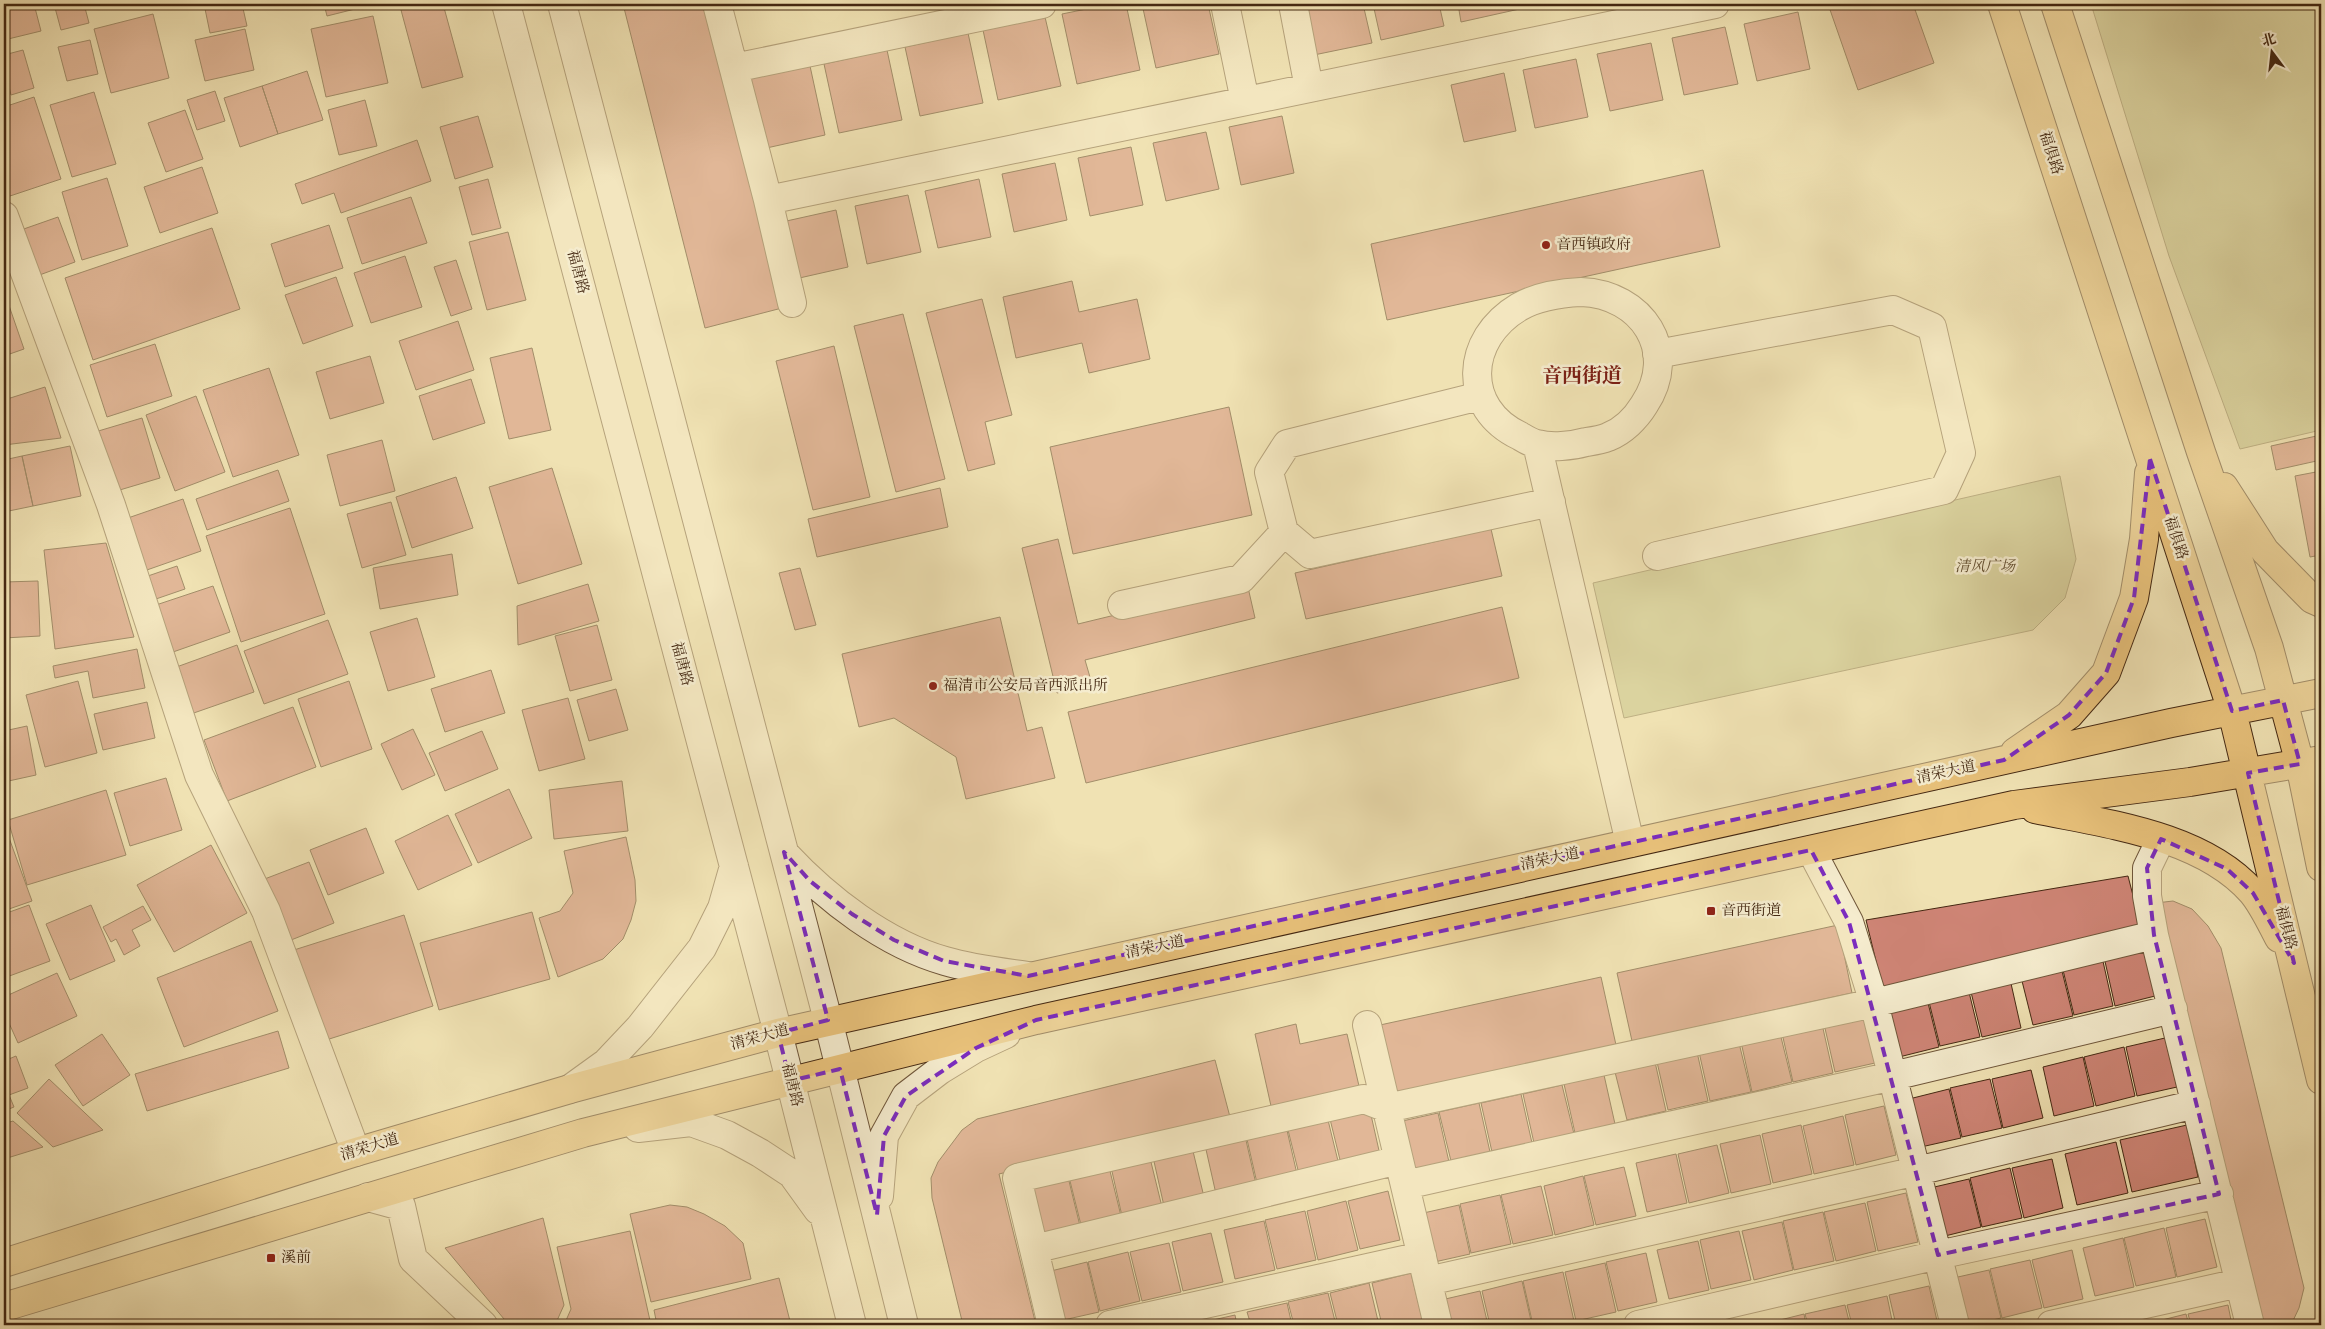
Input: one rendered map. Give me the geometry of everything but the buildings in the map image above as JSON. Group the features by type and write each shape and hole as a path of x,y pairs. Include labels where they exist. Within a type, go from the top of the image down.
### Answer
{"main road":[{"name":"福俱路","path":"2002,4 2232,711 2321,1080"},
{"path":"2055,4 2201,452 2269,648 2283,700 2311,762 2321,866"},
{"path":"2201,452 2265,551 2312,599 2321,603"},
{"path":"2004,760 2069,715 2106,673 2134,598 2144,539 2150,459"},
{"name":"清荣大道","path":"4,1263 356,1152 570,1089 828,1020 2004,760 2321,693"},
{"path":"4,1307 583,1134 1036,1020 2014,805 2190,782 2311,762"},
{"path":"2014,805 2129,828 2190,850 2227,868 2253,893 2294,963"}],"street":[{"name":"福唐路","path":"506,4 734,865 852,1325"},
{"path":"562,4 828,1020 904,1325"},
{"path":"717,4 768,200 792,302"},
{"path":"734,68 1042,4"},
{"path":"1225,4 1245,101"},
{"path":"1293,4 1309,88"},
{"path":"768,200 1715,4"},
{"path":"4,216 111,505 199,775 266,911 356,1152"},
{"path":"1596,292 1616,298 1638,314 1654,337 1657,354 1660,367 1654,390 1635,419 1609,437 1574,445 1537,444 1504,428 1487,410 1480,396 1478,361 1488,336 1502,319 1519,307 1564,293 1596,292"},
{"path":"1657,354 1893,310 1932,327 1961,453 1944,490 1657,556"},
{"path":"1480,396 1287,444 1269,472 1284,532 1310,554 1551,502"},
{"path":"1537,444 1630,843"},
{"path":"1122,605 1241,579 1284,532"},
{"path":"2161,839 2147,868 2147,896 2154,935 2250,1325"},
{"path":"1811,850 1849,922 1874,1003 1954,1325"},
{"path":"784,852 810,881 852,914 894,940 944,961 1028,976"},
{"path":"570,1089 606,1063 640,1027 702,948 722,908 734,865"},
{"path":"1052,1325 1017,1178 1364,1099 1387,1108 1874,1003 2154,935"},
{"path":"1034,1249 1402,1173 1893,1076 2173,1009"},
{"path":"877,1215 884,1136 906,1096 940,1070 976,1048 1036,1020"},
{"path":"1367,1025 1438,1325"},
{"path":"1110,1325 1425,1269 1917,1171 2196,1104"},
{"path":"583,1134 691,1122 727,1135 760,1153 792,1174 827,1224"},
{"path":"1638,1325 1938,1255 2219,1194"},
{"path":"368,1197 400,1206 413,1260 483,1325"},
{"path":"2051,1325 2240,1283"}],"highlighted area":[{"path":"2150,459 2232,711 2283,700 2300,764 2248,773 2294,963 2253,893 2227,869 2161,839 2147,868 2154,935 2219,1194 1938,1255 1849,922 1811,850 1036,1020 976,1048 906,1096 884,1136 877,1215 840,1069 790,1081 778,1033 828,1020 784,852 810,881 852,914 894,940 944,961 1028,976 2004,760 2069,715 2106,673 2134,598"}],"green space":[{"path":"2091,4 2321,4 2321,430 2240,449 2169,256"},
{"name":"清风广场","path":"2060,476 2076,559 2065,598 2033,630 1624,718 1593,583"}],"place":[{"name":"音西镇政府","path":"1546,245"},
{"name":"福清市公安局音西派出所","path":"933,686"},
{"name":"音西街道","path":"1711,911"},
{"name":"溪前","path":"271,1258"}],"district":[{"name":"音西街道","path":"1582,377"}]}
